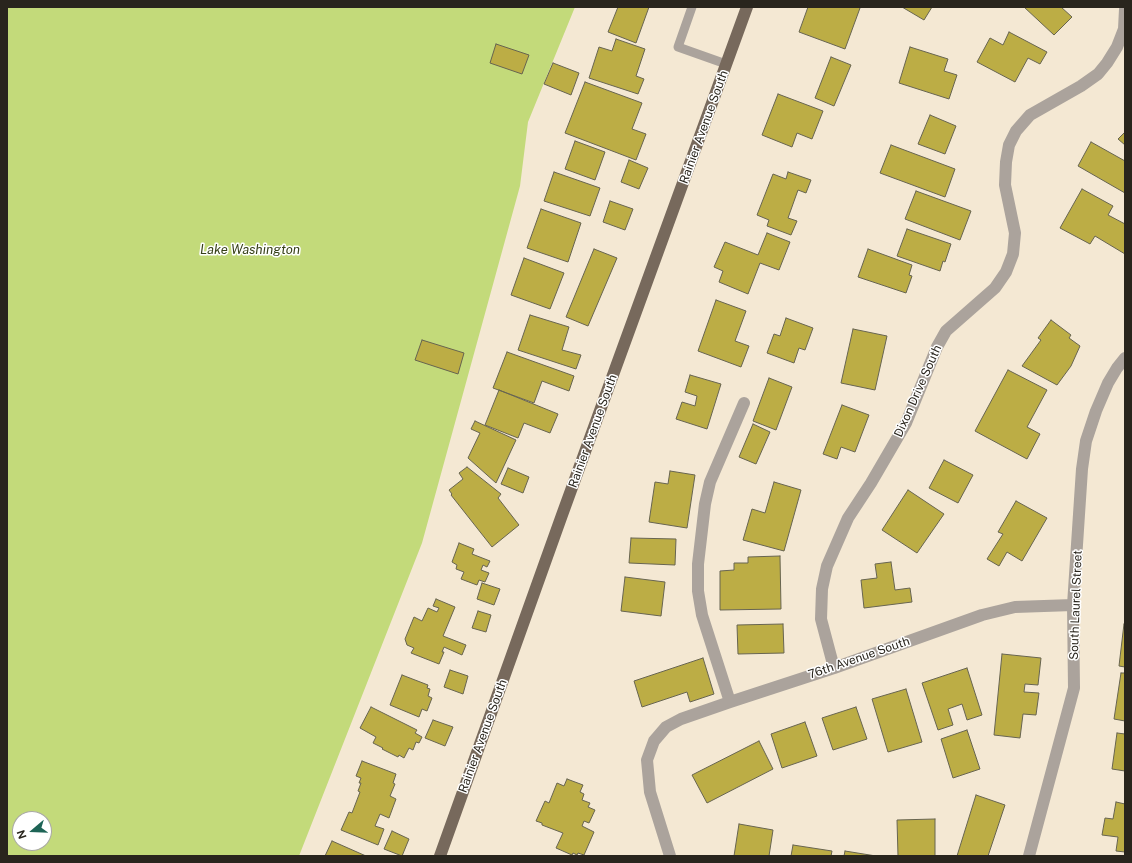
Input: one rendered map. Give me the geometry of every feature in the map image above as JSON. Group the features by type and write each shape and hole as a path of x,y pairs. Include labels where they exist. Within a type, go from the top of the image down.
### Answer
{"main road":[{"name":"Rainier Avenue South","path":"440,856 562,515 747,7"}],"street":[{"name":"Dixon Drive South","path":"834,668 821,619 822,589 827,566 848,518 871,483 906,423 937,347 946,331 995,288 1006,272 1013,254 1015,233 1005,185 1006,162 1009,146 1016,131 1030,115 1081,86 1098,74 1117,47 1124,29 1125,9"},
{"name":"South Laurel Street","path":"1029,856 1074,688 1073,605 1082,469 1086,441 1096,411 1108,383 1125,358"},
{"path":"730,702 702,615 698,591 698,564 705,504 710,482 744,403"},
{"name":"76th Avenue South","path":"670,856 650,792 647,760 654,741 666,727 730,702 834,668 982,615 1015,607 1073,605"}],"lane":[{"path":"692,7 678,47 726,64"}],"water":[{"name":"Lake Washington","path":"7,7 575,7 528,122 520,186 422,543 299,856 7,856"}],"building":[{"path":"618,7 649,7 636,43 608,32"},
{"path":"808,7 860,8 845,49 799,32"},
{"path":"902,7 932,7 924,20"},
{"path":"1024,7 1061,7 1072,17 1054,35"},
{"path":"1009,32 1047,52 1040,64 1028,58 1015,82 977,62 990,38 1003,45"},
{"path":"616,39 645,49 636,76 644,79 638,94 589,78 599,47 612,51"},
{"path":"496,44 529,55 522,74 490,63"},
{"path":"910,47 948,59 944,71 957,75 949,99 899,83"},
{"path":"831,57 851,65 834,106 815,98"},
{"path":"553,63 579,73 571,95 544,84"},
{"path":"585,82 642,103 632,129 646,134 636,160 565,133"},
{"path":"778,94 823,111 812,139 797,133 792,147 762,135"},
{"path":"930,115 956,126 945,154 918,144"},
{"path":"1125,132 1125,145 1118,139"},
{"path":"575,141 605,152 595,180 565,169"},
{"path":"1091,142 1125,161 1125,193 1078,166"},
{"path":"891,145 955,169 945,197 880,173"},
{"path":"629,160 648,168 639,189 621,182"},
{"path":"554,172 600,188 590,216 544,201"},
{"path":"788,172 811,180 806,193 798,190 788,218 797,221 791,235 767,226 769,220 757,215 773,174 786,179"},
{"path":"1082,189 1113,206 1108,215 1125,224 1125,254 1095,236 1090,244 1060,228"},
{"path":"916,191 971,211 960,240 905,219"},
{"path":"610,201 633,209 625,230 603,222"},
{"path":"541,209 581,223 568,262 527,248"},
{"path":"907,229 951,244 945,262 943,261 940,271 897,256"},
{"path":"767,233 790,242 779,270 760,263 748,294 719,282 723,271 714,267 725,242 758,255"},
{"path":"594,249 617,258 588,326 566,317"},
{"path":"868,249 912,265 909,275 912,276 906,293 858,277"},
{"path":"524,258 564,273 550,309 511,295"},
{"path":"716,300 746,311 735,341 749,346 741,367 698,351"},
{"path":"530,315 569,327 562,350 581,355 576,369 518,350"},
{"path":"786,318 813,328 805,350 799,348 794,363 767,353 774,334 780,336"},
{"path":"1051,320 1071,335 1069,338 1080,346 1071,366 1057,385 1022,366 1041,340 1038,338"},
{"path":"853,329 887,336 875,390 841,383"},
{"path":"422,340 464,353 458,374 415,360"},
{"path":"507,352 574,376 569,391 542,381 534,403 493,388"},
{"path":"1008,370 1047,390 1027,427 1040,434 1027,459 975,431"},
{"path":"690,375 721,384 707,429 676,419 682,402 695,406 697,396 685,392"},
{"path":"769,378 792,387 776,430 753,421"},
{"path":"499,390 558,414 550,433 524,423 518,438 485,425"},
{"path":"842,405 869,415 855,452 841,447 837,459 823,454"},
{"path":"475,421 516,440 496,483 468,458 480,433 471,429"},
{"path":"753,424 770,432 756,464 739,457"},
{"path":"944,460 973,475 958,503 929,488"},
{"path":"467,467 501,494 498,498 519,525 492,547 451,495 452,494 449,490 463,479 459,473"},
{"path":"508,468 529,477 523,493 501,484"},
{"path":"670,471 695,475 687,528 649,522 655,482 668,484"},
{"path":"774,482 801,490 784,551 743,540 752,509 765,513"},
{"path":"908,490 944,514 917,553 882,530"},
{"path":"1016,501 1047,518 1022,561 1007,552 999,566 987,559 1003,534 998,532"},
{"path":"631,538 676,539 675,565 629,563"},
{"path":"459,543 474,549 472,554 490,561 487,567 483,565 481,570 489,573 485,582 479,580 477,585 461,579 464,572 456,569 457,565 452,562"},
{"path":"780,556 781,609 720,610 720,571 734,570 734,563 748,563 748,557"},
{"path":"891,562 895,590 910,588 912,602 864,608 861,580 877,578 875,564"},
{"path":"625,577 665,582 661,616 621,611"},
{"path":"482,583 500,589 494,605 477,599"},
{"path":"436,599 455,607 443,636 466,645 462,655 444,647 442,652 444,652 439,664 411,653 414,648 407,645 405,639 414,617 422,621 428,608 437,612 439,608 433,606"},
{"path":"478,611 491,615 486,632 472,628"},
{"path":"783,624 784,653 738,654 737,625"},
{"path":"1125,624 1125,667 1119,666"},
{"path":"1002,654 1041,658 1038,685 1025,684 1024,692 1039,693 1036,715 1023,714 1020,738 994,735"},
{"path":"703,658 714,694 690,702 687,692 642,707 634,681"},
{"path":"967,668 982,715 967,720 962,704 948,709 953,725 938,730 922,683"},
{"path":"450,670 468,676 463,694 444,687"},
{"path":"1121,673 1125,673 1125,721 1114,719"},
{"path":"402,675 428,685 427,688 430,689 428,696 432,698 427,711 422,709 419,717 390,705"},
{"path":"906,689 922,742 888,752 872,699"},
{"path":"371,707 417,730 415,733 422,737 419,743 416,742 413,750 409,748 404,758 399,755 398,757 373,743 376,737 360,728"},
{"path":"856,707 867,739 833,750 822,718"},
{"path":"433,720 453,727 445,746 425,738"},
{"path":"805,722 817,756 782,768 771,734"},
{"path":"967,730 980,769 953,778 941,739"},
{"path":"1117,733 1125,734 1125,771 1112,769"},
{"path":"759,741 773,769 707,803 692,775"},
{"path":"362,761 396,774 393,783 395,784 390,796 396,799 389,818 380,814 375,826 384,829 378,845 341,830 349,812 352,813 360,792 358,791 361,778 356,776"},
{"path":"567,779 583,785 580,792 584,794 582,800 590,803 588,807 595,810 589,823 584,821 582,826 594,832 584,855 578,853 577,855 573,853 572,855 556,848 563,833 542,825 542,823 536,821 545,801 549,803 557,783 564,786"},
{"path":"976,795 1005,805 988,856 957,856"},
{"path":"1116,802 1125,804 1125,852 1116,851 1118,837 1102,835 1105,818 1113,819"},
{"path":"935,819 935,856 898,856 897,820"},
{"path":"739,824 773,830 769,856 734,856"},
{"path":"392,831 409,839 402,856 384,849"},
{"path":"332,841 366,856 325,856"},
{"path":"793,845 832,851 831,856 791,856"},
{"path":"845,851 876,856 844,856"}]}
